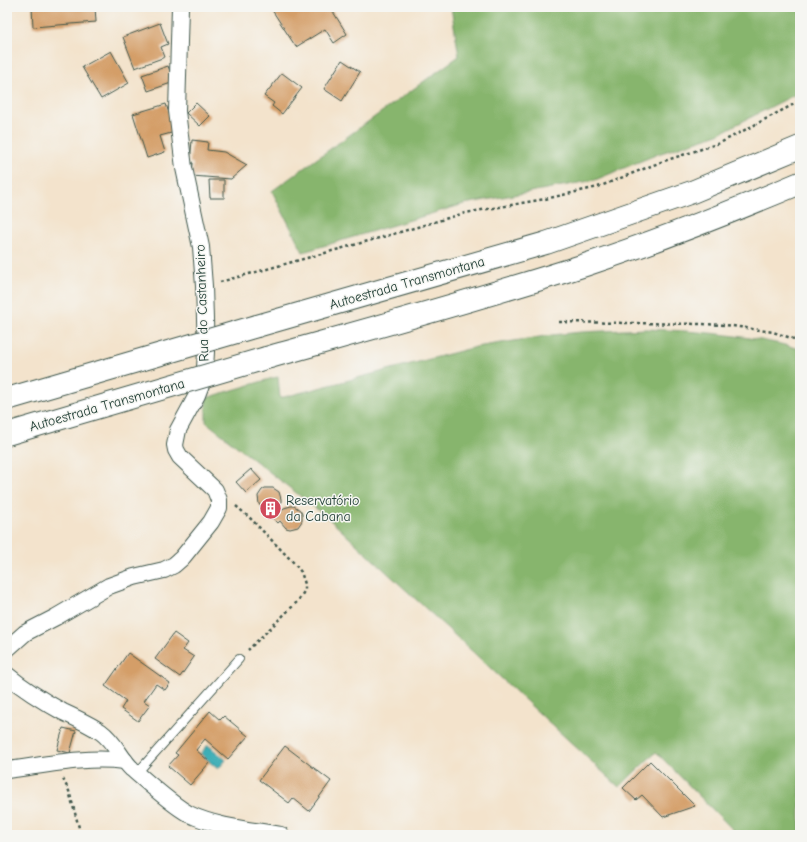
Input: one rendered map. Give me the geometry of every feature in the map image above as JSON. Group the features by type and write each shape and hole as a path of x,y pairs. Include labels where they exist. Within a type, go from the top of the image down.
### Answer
{"highway":[{"name":"Autoestrada Transmontana","path":"7,399 546,243 692,192 800,147"},
{"name":"Autoestrada Transmontana","path":"7,434 512,288 585,265 709,221 800,183"}],"street":[{"name":"Rua do Castanheiro","path":"7,648 25,633 109,586 134,577 164,570 174,565 186,553 218,511 220,504 215,490 183,460 178,454 175,445 178,430 197,395 204,375 206,352 204,286 200,239 184,168 177,111 180,7"},
{"path":"7,676 44,702 100,731 112,742 125,761 137,773 173,803 189,814 219,823 281,835"},
{"path":"7,770 90,759 125,761"}],"lane":[{"path":"137,773 239,659"}],"path":[{"path":"204,286 465,213 545,199 598,187 661,162 720,143 800,101"},
{"path":"559,322 720,325 773,332 800,341"},
{"path":"236,505 293,562 301,572 305,584 305,590 298,601 239,659"},
{"path":"38,766 53,770 64,781 69,791 81,835"}],"green space":[{"path":"451,7 800,7 800,92 718,134 658,154 595,180 464,204 303,252 272,191 459,56"},
{"path":"646,329 724,334 762,340 800,349 800,835 738,835 656,752 619,787 328,518 206,422 206,398 273,378 278,377 280,398 476,347 552,335"}],"water":[{"path":"208,745 226,760 218,769 200,754"}],"building":[{"path":"32,7 95,7 96,22 33,27"},
{"path":"276,7 330,7 347,34 334,43 325,29 296,47 272,10"},
{"path":"160,23 168,44 161,47 165,57 135,68 123,37"},
{"path":"111,51 129,83 101,99 82,67"},
{"path":"342,60 360,72 342,101 324,89"},
{"path":"168,66 174,82 148,91 142,75"},
{"path":"282,73 302,88 282,114 272,106 274,103 264,96"},
{"path":"196,103 210,116 200,126 186,113"},
{"path":"166,104 175,132 160,136 165,152 147,158 133,114"},
{"path":"192,140 208,142 207,150 224,152 247,165 231,179 192,176 193,163 190,163"},
{"path":"209,180 224,180 224,198 210,198"},
{"path":"251,469 261,480 246,493 236,482"},
{"name":"Reservatório da Cabana","path":"265,488 273,488 279,492 281,502 277,508 281,512 284,508 291,506 294,506 300,510 302,514 302,521 298,527 290,529 286,528 280,521 278,523 266,512 268,510 261,507 258,496"},
{"path":"174,633 188,643 183,650 194,657 180,677 155,659"},
{"path":"128,653 170,683 165,690 156,684 144,701 150,705 138,721 121,709 126,701 105,686"},
{"path":"210,711 220,720 224,716 248,736 228,759 205,739 196,750 210,762 190,785 168,766 178,755 175,753"},
{"path":"63,728 76,731 70,753 57,750"},
{"path":"285,746 331,781 309,811 293,798 289,803 259,780"},
{"path":"650,761 695,806 663,817 642,795 636,800 623,788"}],"place":[{"name":"Reservatório da Cabana","path":"270,508"}]}
